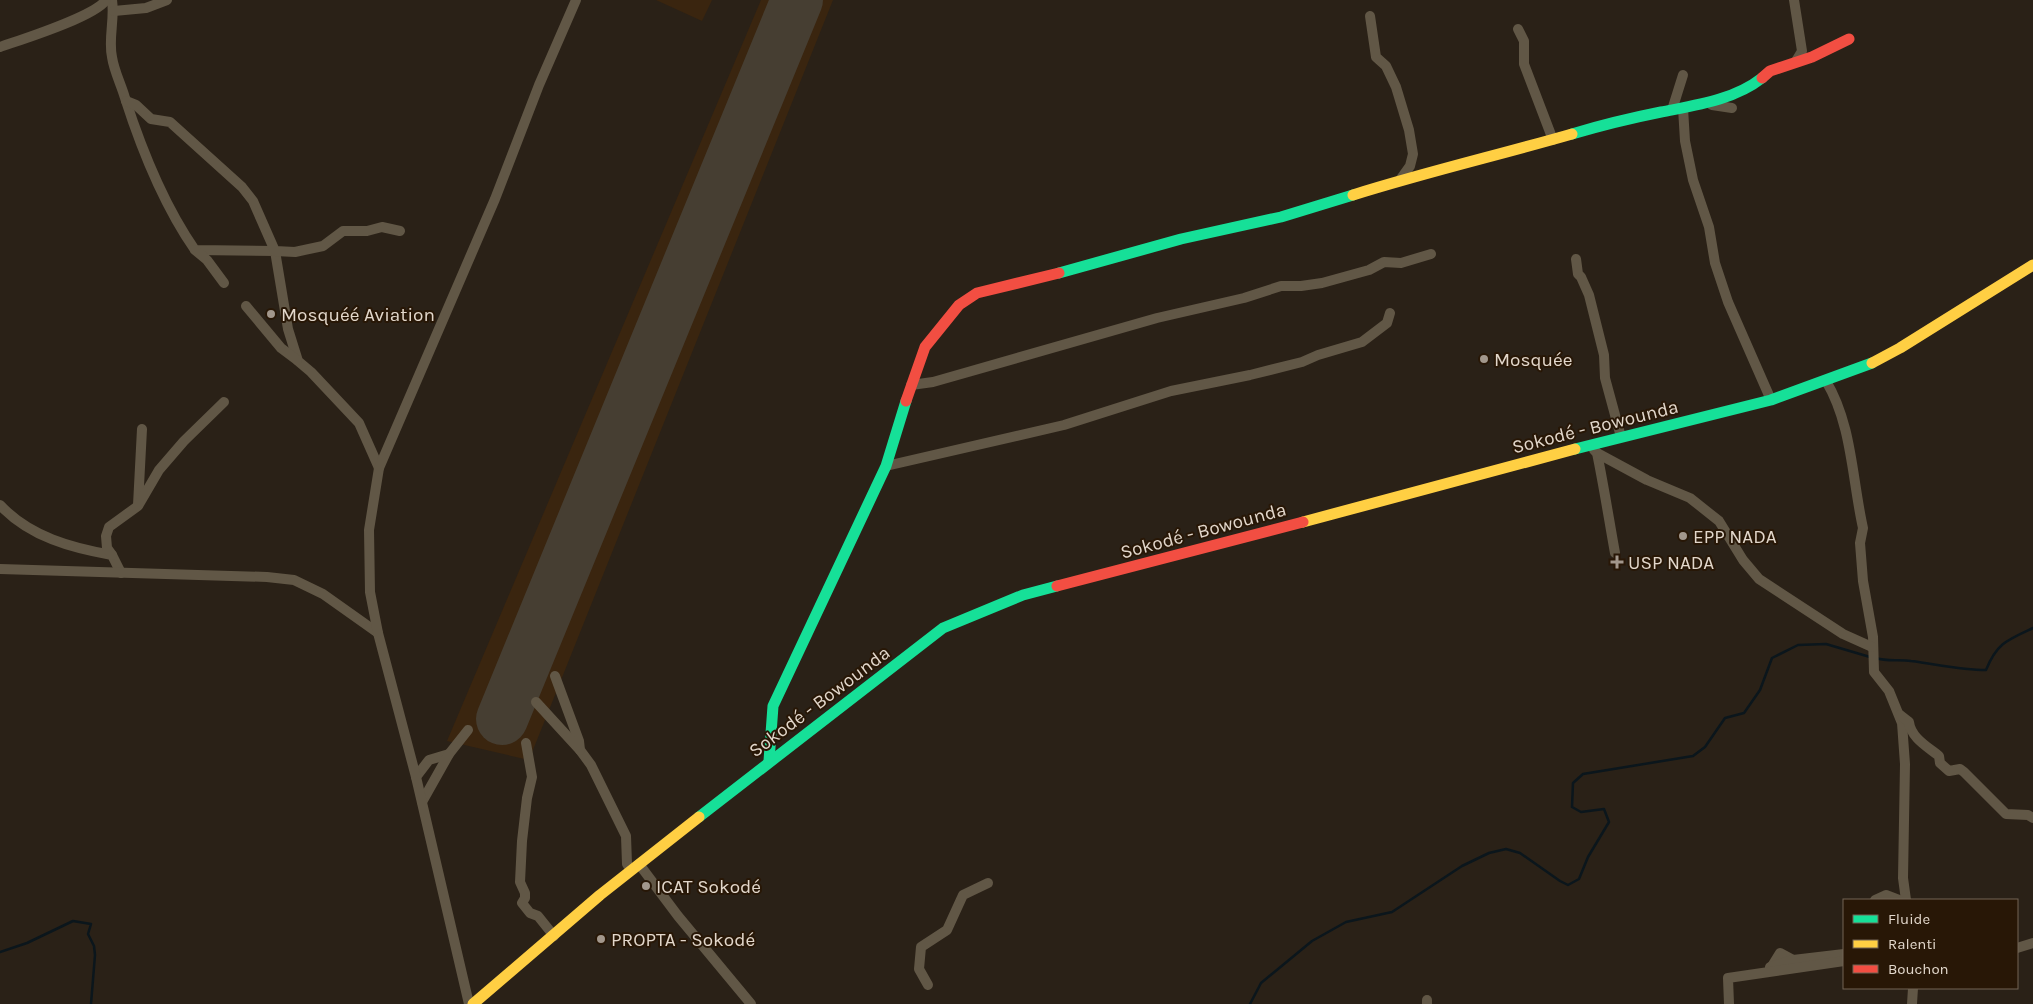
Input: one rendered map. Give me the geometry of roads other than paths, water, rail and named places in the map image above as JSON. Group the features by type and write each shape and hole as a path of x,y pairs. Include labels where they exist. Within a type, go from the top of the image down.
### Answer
{"main road":[{"path":"769,761 773,706 886,466 925,347 959,305 977,294 1181,239 1281,217 1400,180 1485,159 1605,124 1708,102 1749,88 1770,71 1812,57 1849,39"},
{"name":"Sokodé - Bowounda","path":"473,1004 635,867 769,761 943,628 1023,595 1428,490 1455,480 1594,449 1621,437 1771,400 1826,381 1888,356 2033,265"}],"street":[{"path":"0,47 86,14 103,5 106,0"},
{"path":"167,0 146,8 113,5 112,56 126,101 163,198 179,228 195,250 207,260 224,283"},
{"path":"468,1004 416,777 378,632 370,592 369,530 379,468 495,199 539,85 576,0"},
{"path":"1790,65 1802,51 1794,0"},
{"path":"1370,16 1376,57 1386,66 1396,87 1409,130 1413,154 1410,166 1400,180"},
{"path":"1518,28 1524,41 1524,64 1553,140"},
{"path":"1683,75 1682,108 1685,142 1693,180 1709,227 1716,263 1728,302 1771,400"},
{"path":"126,101 136,105 151,119 170,122 242,187 254,201 275,252 288,329 298,361"},
{"path":"1708,102 1712,105 1732,108"},
{"path":"1682,108 1686,119"},
{"path":"195,250 295,252 323,246 343,231 367,231 382,227 400,231"},
{"path":"911,385 933,382 1148,320 1244,298 1281,286 1302,286 1322,283 1369,270 1384,262 1401,263 1431,254"},
{"path":"1576,259 1578,274 1589,295 1604,355 1605,378 1621,437"},
{"path":"246,306 281,348 311,372 359,423 379,468"},
{"path":"886,466 1064,425 1171,391 1302,362 1318,355 1362,342 1387,323 1390,313"},
{"path":"1826,381 1834,395 1846,435 1863,528 1860,543 1863,581 1873,637 1874,672 1889,691 1902,723 1905,764 1903,878 1906,899"},
{"path":"121,573 107,548 106,536 109,527 138,506 159,470 184,441 224,402"},
{"path":"138,506 142,429"},
{"path":"1594,449 1647,480 1690,498 1719,521 1742,560 1759,579 1843,634 1872,647"},
{"path":"1594,449 1608,503 1615,553"},
{"path":"0,505 17,520 52,540 77,549 112,555"},
{"path":"0,569 267,577 294,580 323,594 378,632"},
{"path":"555,676 579,741 580,750"},
{"path":"536,702 580,750 591,765 626,836 627,864 635,867 751,1004"},
{"path":"1900,715 1909,722 1913,734 1940,756 1940,763 1949,770 1960,769 1964,772 2006,814 2028,815 2033,818"},
{"path":"422,802 449,754 468,730"},
{"path":"526,743 532,777 527,798 522,842 520,882 525,892 525,898 522,903 530,913 538,916 554,936"},
{"path":"416,777 429,760 449,754"},
{"path":"928,985 919,969 921,947 947,930 963,895 988,883"},
{"path":"1877,899 1886,895 1896,899"},
{"path":"2018,948 2033,944"},
{"path":"1749,975 1752,972 1794,960 1843,954"},
{"path":"1729,1004 1728,978 1843,961"},
{"path":"1912,989 1912,1004"}],"waterway":[{"path":"1876,658 1986,670 1994,654 2004,643 2033,628"},
{"path":"1250,1004 1261,983 1312,941 1346,922 1392,912 1462,866 1489,853 1506,849 1520,853 1568,885 1579,879 1588,857 1609,822 1604,809 1581,812 1572,807 1573,783 1583,774 1693,756 1705,747 1725,718 1744,713 1760,690 1772,658 1798,645 1826,644 1870,657"},
{"path":"0,952 27,943 73,921 91,924 88,934 94,946 95,955 91,1004"}],"place":[{"name":"Mosquéé Aviation","path":"271,314"},
{"name":"Mosquée","path":"1484,359"},
{"name":"EPP NADA","path":"1683,536"},
{"name":"USP NADA","path":"1617,562"},
{"name":"ICAT Sokodé","path":"646,886"},
{"name":"PROPTA - Sokodé","path":"601,939"}]}
